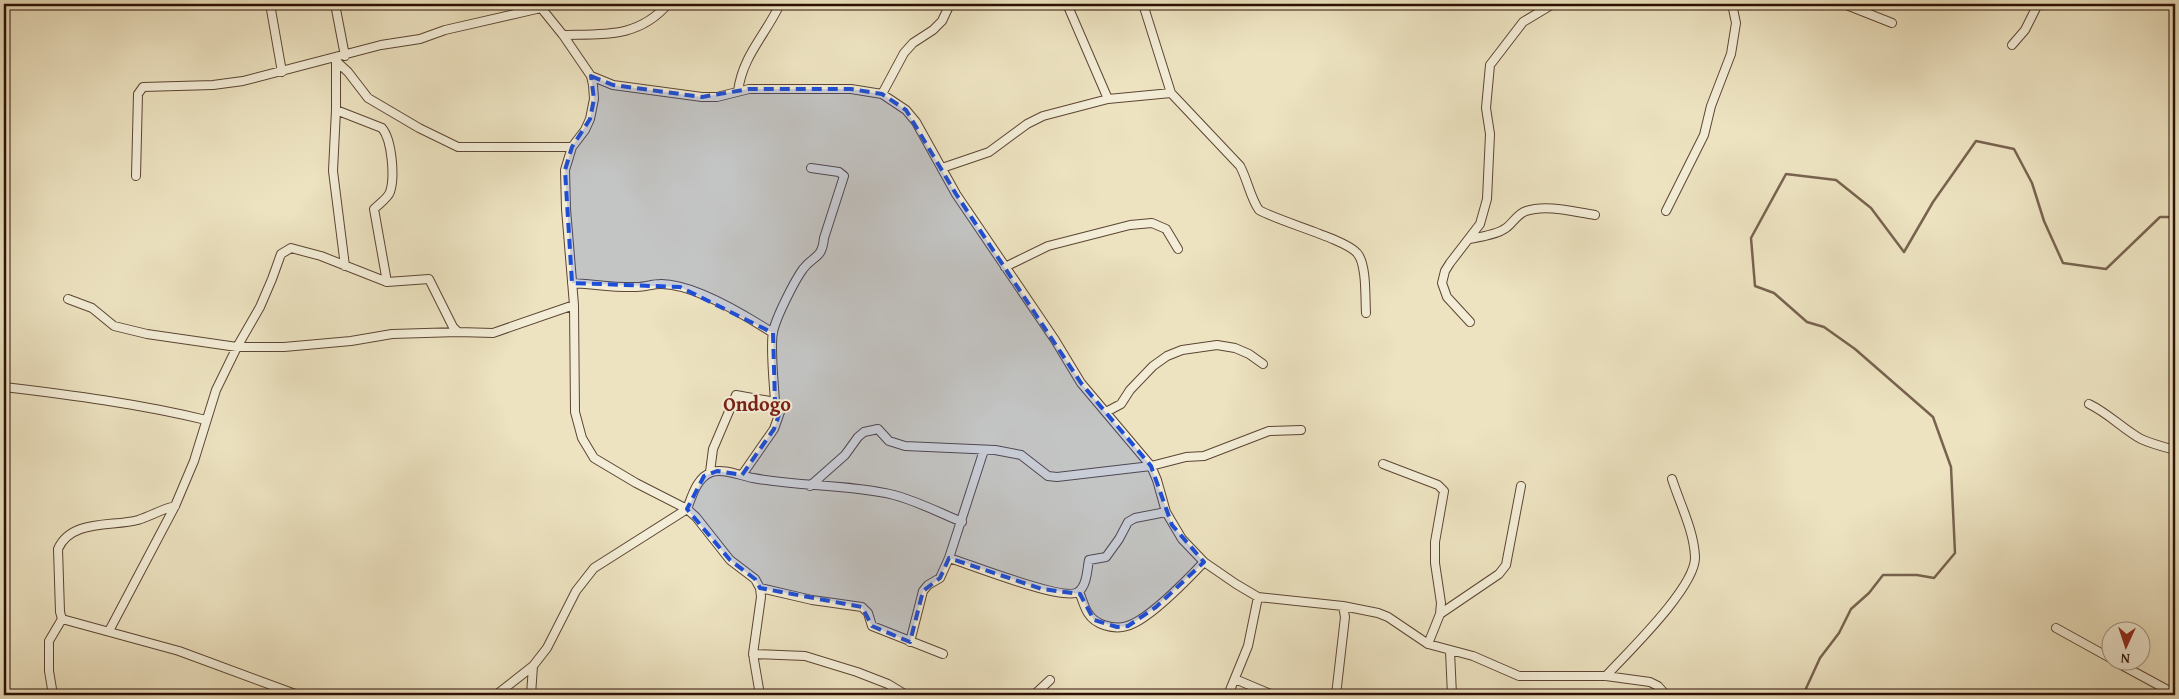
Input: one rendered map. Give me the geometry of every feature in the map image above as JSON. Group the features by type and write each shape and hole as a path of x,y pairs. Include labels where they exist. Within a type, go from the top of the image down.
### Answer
{"street":[{"path":"270,4 282,72"},
{"path":"335,4 345,56"},
{"path":"563,35 615,34 638,28 656,17 668,4"},
{"path":"738,91 740,74 746,61 772,22 780,4"},
{"path":"882,94 904,53 913,42 933,30 942,21 950,4"},
{"path":"1067,4 1108,99"},
{"path":"1143,4 1171,93 1240,166 1247,180 1252,200 1259,210 1343,244 1358,253 1363,270 1366,313"},
{"path":"1470,322 1447,297 1442,283 1445,271 1450,263 1480,224 1487,199 1490,134 1486,108 1490,65 1523,22 1553,4"},
{"path":"1666,211 1704,135 1711,106 1730,54 1736,22 1733,5 1746,4"},
{"path":"1844,4 1892,23"},
{"path":"2012,45 2025,30 2038,4"},
{"path":"136,176 138,94 143,87 243,82 336,59 381,45 420,39 445,30 540,6 563,35 591,76 594,99 585,130 572,147 565,170 566,209 574,305 575,412 582,438 594,458 636,483 687,509 696,517 730,560 755,579 760,588 761,596 754,654 760,695"},
{"path":"336,59 334,171 345,266"},
{"path":"336,59 368,98 419,128 458,147 572,147"},
{"path":"591,76 613,85 694,96 717,97 749,89 784,88 851,90 882,94 906,110 916,122 956,194 1055,340 1081,383 1151,466 1158,480 1166,512 1182,539 1204,562 1258,597 1343,606 1378,613 1388,617 1428,644 1473,656 1519,676 1606,676 1650,682 1658,686 1666,695"},
{"path":"942,168 989,152 1027,124 1042,116 1108,99 1171,93"},
{"path":"336,110 382,128 389,142 393,179 390,194 374,209 387,282"},
{"path":"742,475 774,429 780,412 775,402 773,332 779,316 804,268 819,256 823,248 824,238 844,176 839,172 811,168"},
{"path":"1469,239 1505,229 1525,211 1546,209 1595,215"},
{"path":"1004,267 1048,246 1130,225 1152,223 1166,229 1178,250"},
{"path":"109,631 175,506 194,461 216,390 237,347 260,307 280,254 291,248 321,256 387,282 429,279 453,327 458,332"},
{"path":"572,283 637,287 661,284 680,287 748,317 773,332"},
{"path":"68,299 92,308 114,326 147,334 237,347 284,347 351,341 392,334 493,332 574,305"},
{"path":"1106,412 1121,404 1130,390 1153,366 1167,356 1182,350 1217,345 1235,348 1249,354 1263,364"},
{"path":"4,387 73,395 165,410 206,420"},
{"path":"710,472 713,449 736,395 775,402"},
{"path":"2089,404 2100,409 2139,438 2175,450"},
{"path":"810,486 845,455 858,437 872,429 878,429 889,441 905,446 984,450 1021,455 1048,476 1057,477 1151,466 1204,456 1269,431 1301,430"},
{"path":"910,642 923,591 940,578 949,558 984,450"},
{"path":"1383,464 1438,485 1444,491 1435,542 1435,564 1440,614 1428,644"},
{"path":"496,695 533,666 547,648 576,591 594,568 687,509 693,492 704,476 710,472 717,471 752,478 810,486 861,490 895,496 962,522"},
{"path":"1606,676 1682,591 1692,574 1695,559 1693,542 1672,479"},
{"path":"1440,614 1499,574 1506,565 1521,486"},
{"path":"53,695 49,671 49,641 62,619 60,612 58,549 69,534 81,529 139,520 175,506"},
{"path":"949,558 1042,589 1073,594 1079,592 1084,585 1089,560 1106,557 1128,522 1135,518 1166,512"},
{"path":"1079,592 1088,613 1094,620 1117,627 1128,626 1156,608 1204,562"},
{"path":"760,588 812,600 862,607 868,613 872,626 943,654"},
{"path":"1228,695 1248,646 1258,597"},
{"path":"1336,695 1345,617 1343,606"},
{"path":"62,619 179,651 298,695"},
{"path":"2056,628 2102,653"},
{"path":"1450,651 1452,695"},
{"path":"754,654 805,656 857,672 888,684 906,695"},
{"path":"530,695 533,666"},
{"path":"2134,672 2175,694"},
{"path":"1235,679 1273,695"},
{"path":"1034,695 1050,680"}],"highlighted area":[{"path":"591,76 613,85 702,97 749,89 851,89 882,94 906,110 956,194 1081,383 1151,466 1172,525 1204,562 1156,607 1128,626 1117,627 1094,620 1080,594 1042,589 949,558 940,578 923,591 910,642 872,626 862,607 760,588 755,579 730,560 687,509 704,476 717,471 742,475 774,429 780,412 775,402 773,333 680,287 572,283 565,170 572,147 590,119 594,99"}],"waterway":[{"path":"1803,695 1820,658 1839,633 1851,609 1869,593 1883,575 1917,575 1934,578 1955,553 1951,467 1933,417 1855,349 1824,327 1807,322 1774,293 1755,286 1751,238 1786,174 1836,180 1871,208 1904,252 1933,202 1976,141 2014,149 2032,183 2044,221 2063,263 2106,269 2160,217 2175,217"}],"district":[{"name":"Ondogo","path":"757,404"}]}
